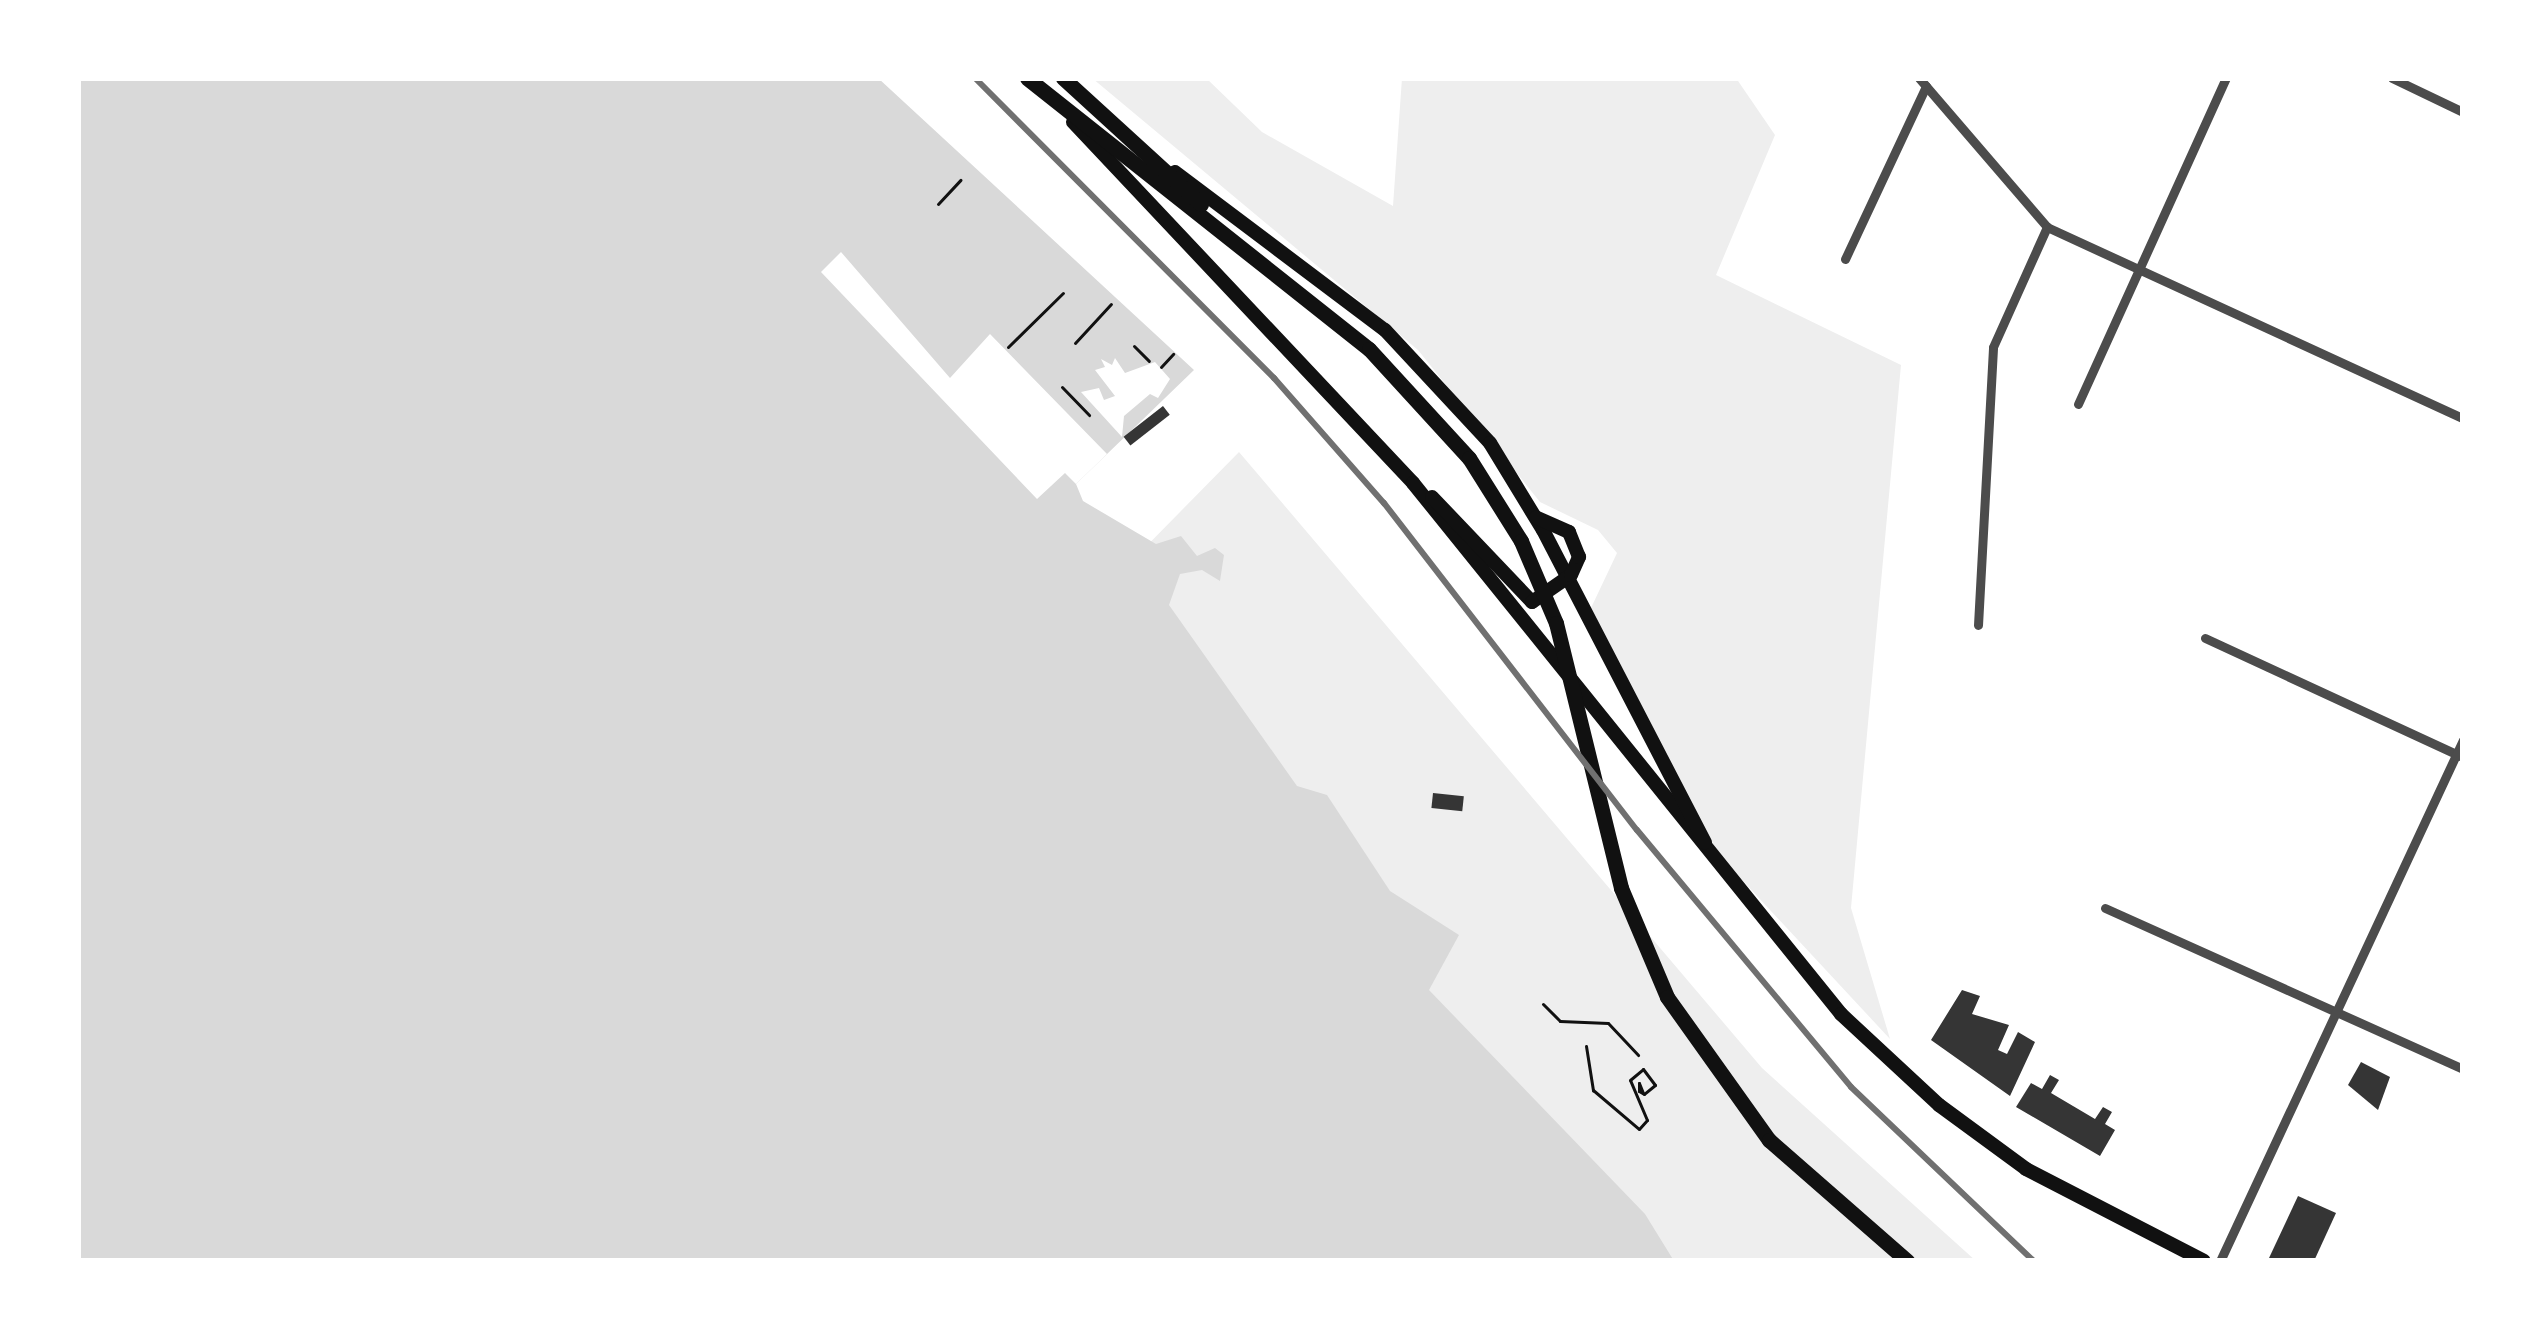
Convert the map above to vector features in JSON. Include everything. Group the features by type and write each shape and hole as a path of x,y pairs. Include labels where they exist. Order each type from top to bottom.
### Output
{"highway":[{"path":"1027,78 1269,268"},
{"path":"1063,78 1424,403 1521,541 1564,643 1613,862 1651,965 1721,1082 1801,1171 1906,1261"}],"main road":[{"path":"1056,104 1413,483 1815,987 1939,1105 2075,1198 2204,1261"},
{"path":"1130,138 1418,360 1490,443 1536,518 1712,858"},
{"path":"1413,483 1447,508 1524,599 1543,601 1568,578 1579,560 1576,540 1536,518"}],"street":[{"path":"2078,404 2225,78"},
{"path":"2392,78 2463,112"},
{"path":"1845,260 1922,82 2047,227 2463,418"},
{"path":"1978,625 1993,347 2047,227"},
{"path":"2205,638 2460,755"},
{"path":"2221,1261 2463,740"},
{"path":"2105,908 2463,1069"}],"path":[{"path":"938,204 960,180"},
{"path":"1008,347 1063,293"},
{"path":"1075,343 1112,304"},
{"path":"1134,346 1149,361"},
{"path":"1161,367 1173,354"},
{"path":"1062,387 1089,415"},
{"path":"1543,1004 1560,1021 1598,1018 1637,1055"},
{"path":"1586,1046 1593,1090 1639,1129 1647,1120 1630,1080 1642,1070 1655,1085 1643,1093"}],"shaded area":[{"path":"78,78 878,78 1194,370 1076,484 1083,501 1156,544 1181,536 1197,556 1215,548 1224,555 1220,581 1202,570 1180,574 1169,605 1297,786 1327,795 1390,891 1459,935 1429,990 1645,1214 1674,1261 78,1261"},
{"path":"1092,78 1206,78 1262,132 1393,206 1402,78 1736,78 1775,135 1716,275 1901,365 1851,908 1890,1039 1718,854 1591,608 1617,553 1598,530 1540,502 1418,350"},
{"path":"1239,452 1762,1068 1976,1261 1590,1261 1120,573"}],"pier":[{"path":"841,252 950,378 990,334 1107,454 1076,484 1065,473 1037,499 821,272"},
{"path":"1115,358 1125,373 1155,362 1170,379 1158,398 1150,394 1124,416 1122,437 1081,392 1099,388 1104,400 1115,396 1095,370 1105,367 1101,359 1112,365"}],"building":[{"path":"1163,406 1170,415 1130,445 1124,437"},
{"path":"1433,793 1464,796 1462,811 1431,808"},
{"path":"1962,990 1980,996 1972,1014 2009,1025 1998,1050 2007,1054 2018,1032 2035,1042 2010,1096 1931,1040"},
{"path":"2361,1062 2390,1077 2378,1110 2348,1085"},
{"path":"2050,1075 2059,1080 2051,1093 2095,1119 2103,1107 2112,1112 2105,1124 2115,1130 2100,1156 2016,1107 2031,1083 2042,1089"},
{"path":"2298,1196 2336,1213 2314,1261 2276,1261 2269,1258"}],"railway":[{"path":"975,78 1274,378 1384,503 1637,830 1851,1087 2034,1261"}]}
